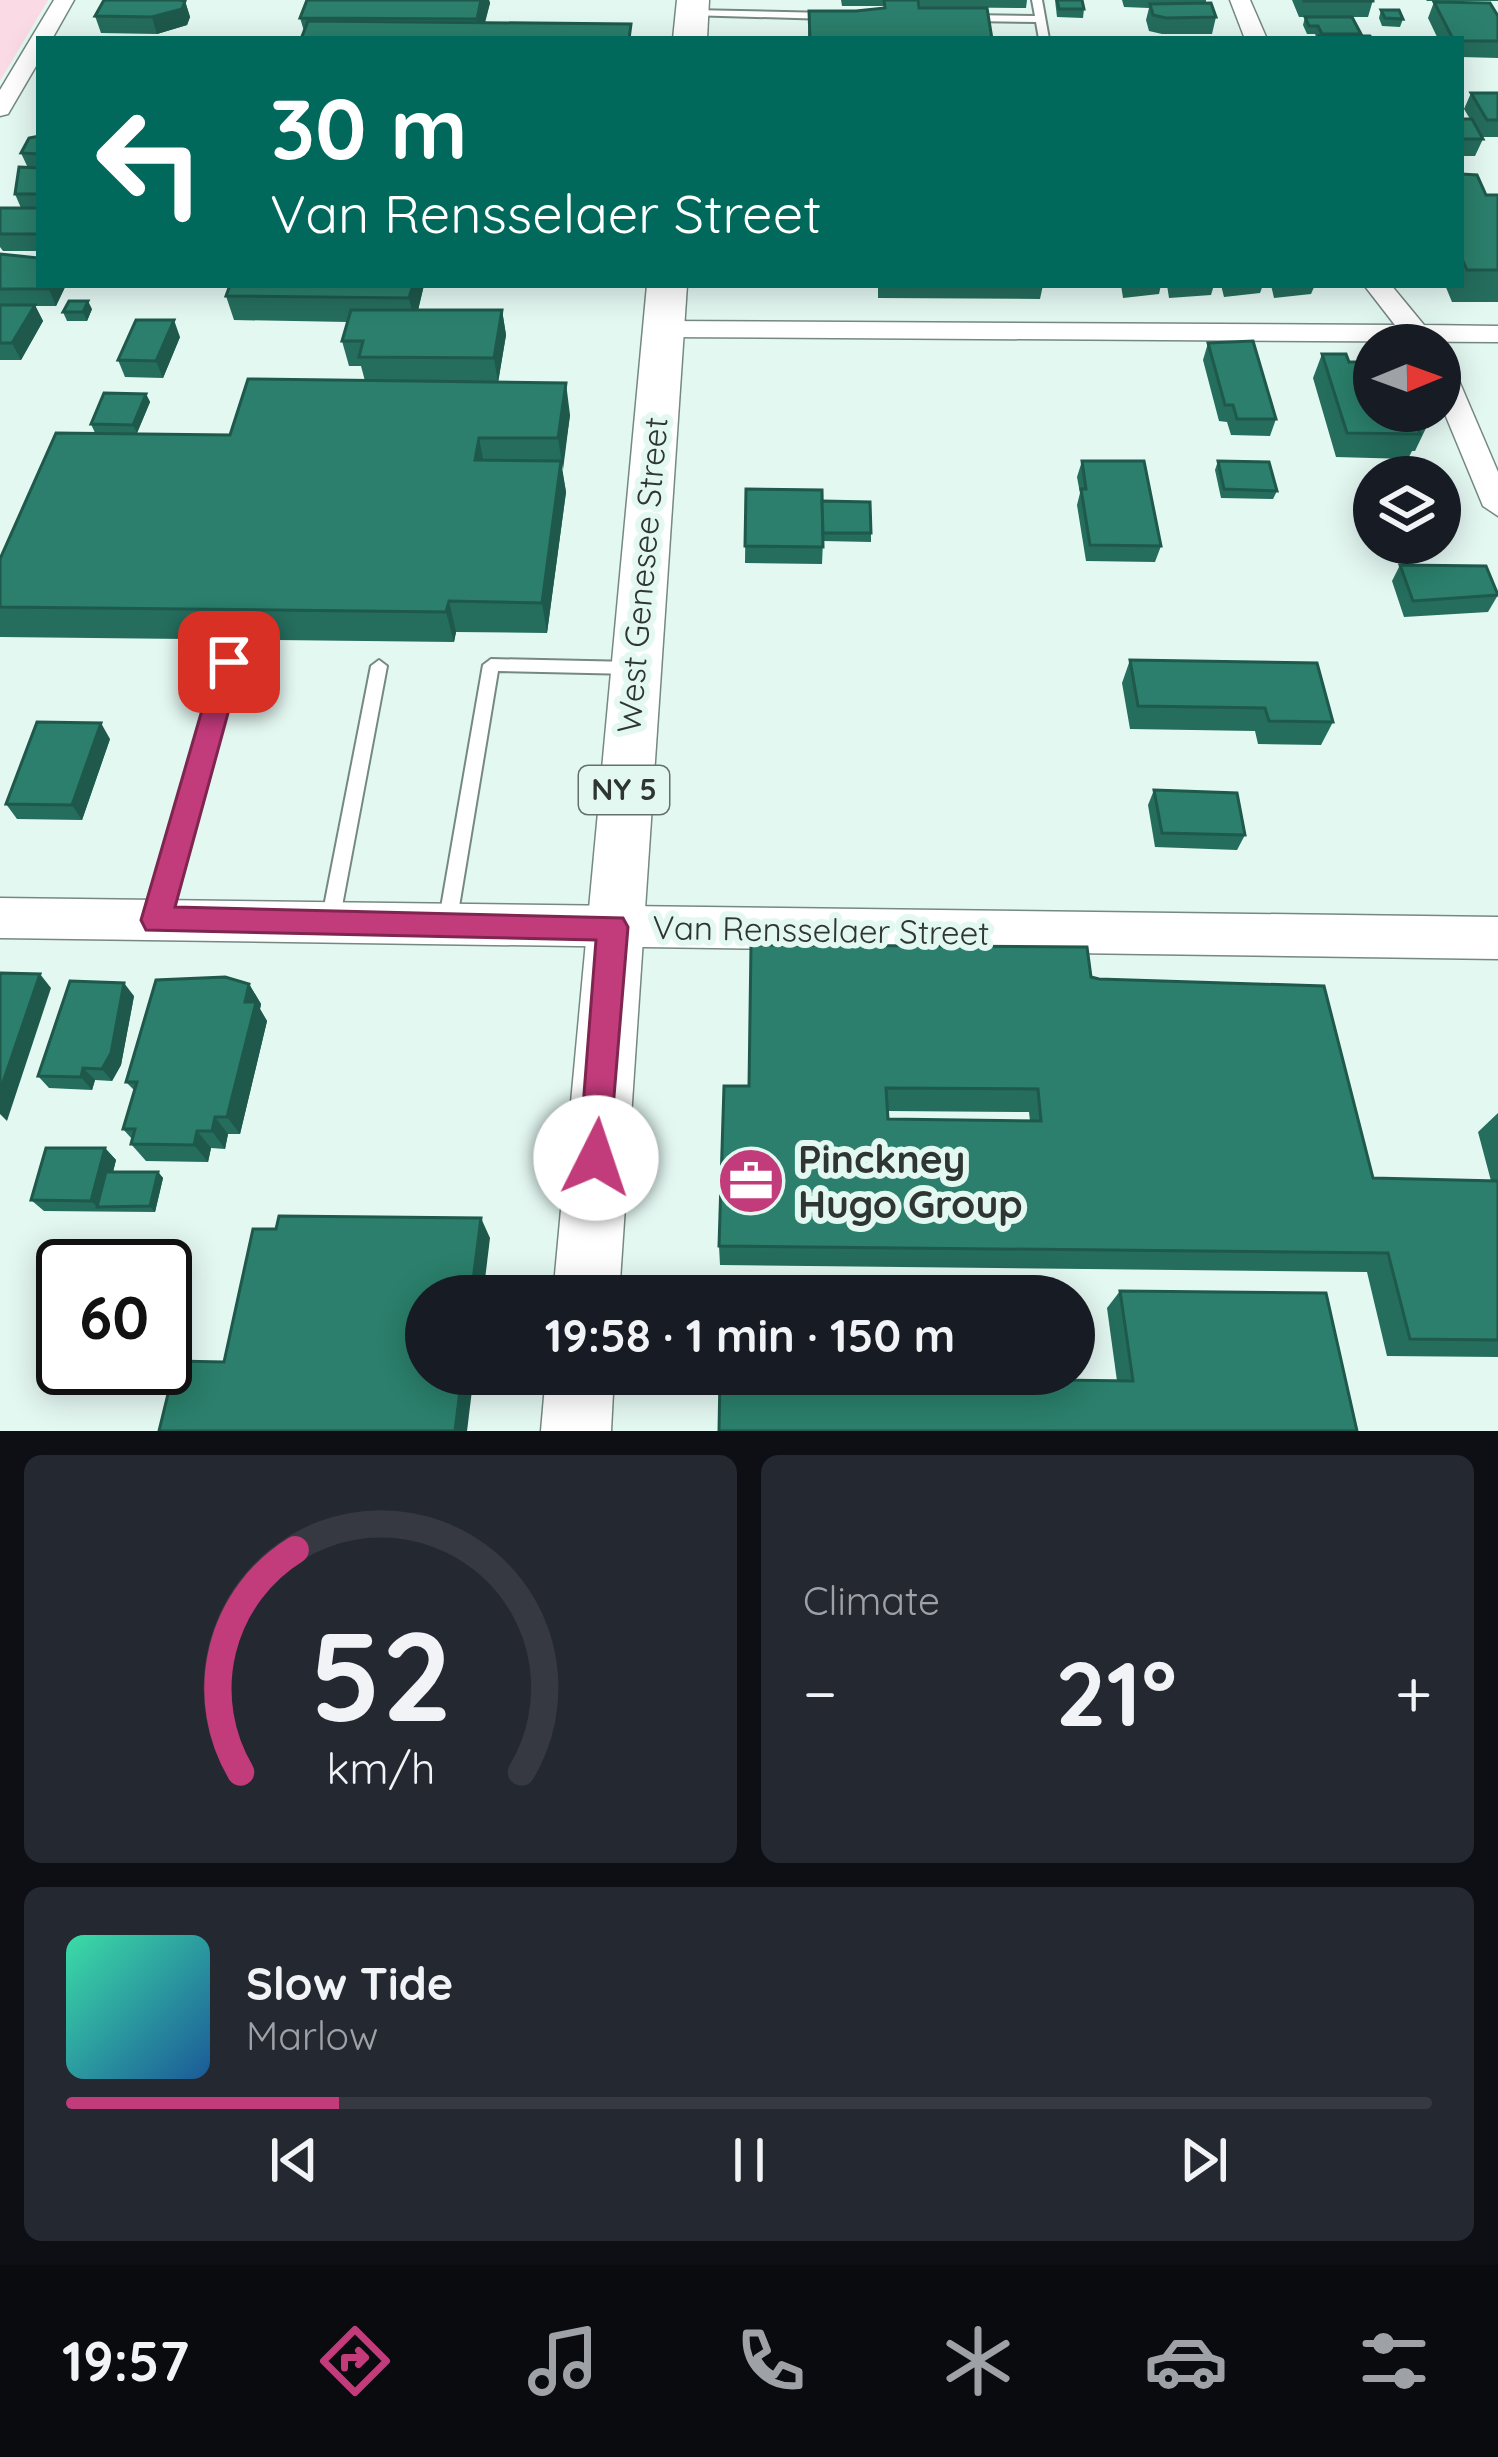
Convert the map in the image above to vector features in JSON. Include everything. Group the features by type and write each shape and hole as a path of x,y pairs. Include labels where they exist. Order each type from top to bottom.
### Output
{"main road":[{"name":"West Genesee Street","path":"588,1275 634,668 669,296"},
{"path":"576,1431 579,1395"}],"street":[{"path":"43,36 64,0"},
{"path":"1240,0 1255,36"},
{"path":"0,109 36,48"},
{"path":"1379,288 1409,324"},
{"path":"669,296 1353,335"},
{"path":"1461,336 1498,334"},
{"path":"1461,419 1498,506"},
{"name":"Van Rensselaer Street","path":"0,918 1498,938"}],"lane":[{"path":"1037,0 1043,36"},
{"path":"692,17 834,16"},
{"path":"949,18 1040,19"},
{"path":"156,920 229,662"},
{"path":"447,925 491,665 634,668"},
{"path":"329,923 380,666"}],"shaded area":[{"path":"0,0 48,0 0,81"}],"building":[{"path":"104,0 185,1 182,9 152,17 95,16"},
{"path":"307,0 481,0 477,19 300,18"},
{"path":"884,0 918,0 919,8 987,8 992,36 810,36 809,11 885,8"},
{"path":"1057,0 1082,0 1084,9 1059,9"},
{"path":"1434,2 1490,3 1498,16 1498,41 1464,41 1464,36 1451,36"},
{"path":"1211,3 1216,17 1166,18 1153,15 1150,4"},
{"path":"1381,10 1399,10 1403,19 1385,18"},
{"path":"1305,17 1352,17 1361,34 1322,34"},
{"path":"308,21 631,24 629,36 302,36"},
{"path":"1471,93 1498,93 1498,120 1487,120"},
{"path":"1464,119 1472,119 1483,139 1464,139"},
{"path":"36,137 36,154 21,153 29,138"},
{"path":"19,167 36,168 36,194 15,194"},
{"path":"1464,174 1477,175 1486,195 1498,195 1498,270 1467,270"},
{"path":"0,208 36,208 36,234 0,234"},
{"path":"0,254 36,258 36,288 50,288 49,289 0,289"},
{"path":"229,288 412,288 409,298 226,296"},
{"path":"69,301 88,301 83,312 63,312"},
{"path":"0,305 35,305 12,343 0,343"},
{"path":"351,310 502,310 494,358 359,357 363,341 342,341"},
{"path":"136,320 174,320 156,361 118,360"},
{"path":"1253,341 1276,419 1237,419 1233,405 1225,405 1208,343"},
{"path":"1322,354 1346,354 1353,362 1353,432 1420,434 1347,433"},
{"path":"248,379 566,383 558,438 479,438 475,460 561,461 542,603 449,601 446,612 0,607 0,559 56,433 230,435"},
{"path":"104,393 146,394 133,425 91,424"},
{"path":"1082,461 1144,461 1161,546 1090,545 1081,489 1086,489"},
{"path":"1218,461 1269,462 1277,491 1224,489"},
{"path":"746,489 822,490 823,547 745,546"},
{"path":"822,501 870,502 871,533 823,533"},
{"path":"1400,565 1486,566 1498,595 1413,601"},
{"path":"1130,660 1317,663 1333,722 1269,721 1265,708 1138,706"},
{"path":"37,722 101,723 72,805 6,804"},
{"path":"1154,790 1237,793 1245,835 1162,833"},
{"path":"751,945 1087,947 1091,977 1099,979 1324,986 1373,1178 1498,1181 1498,1340 1410,1339 1388,1253 719,1246 724,1086 749,1086","holes":["886,1088 1038,1089 1041,1121 888,1119"]},
{"path":"0,973 40,974 0,1091"},
{"path":"225,977 249,984 245,1002 256,1002 227,1117 215,1117 212,1131 197,1131 194,1145 131,1144 135,1129 123,1129 137,1082 126,1082 156,980"},
{"path":"70,981 124,983 111,1053 102,1069 83,1068 81,1077 38,1076"},
{"path":"46,1148 105,1148 91,1201 31,1200"},
{"path":"106,1172 158,1172 150,1206 97,1207"},
{"path":"279,1216 481,1218 474,1275 405,1275 405,1395 459,1395 455,1431 159,1431 168,1395 192,1395 192,1361 224,1362 253,1229 276,1229"},
{"path":"1120,1291 1326,1293 1357,1431 719,1431 720,1395 1095,1395 1095,1381 1133,1381"}],"place":[{"name":"Pinckney Hugo Group","path":"751,1181"}],"route":[{"path":"229,662 156,920 613,927 596,1158"}]}
